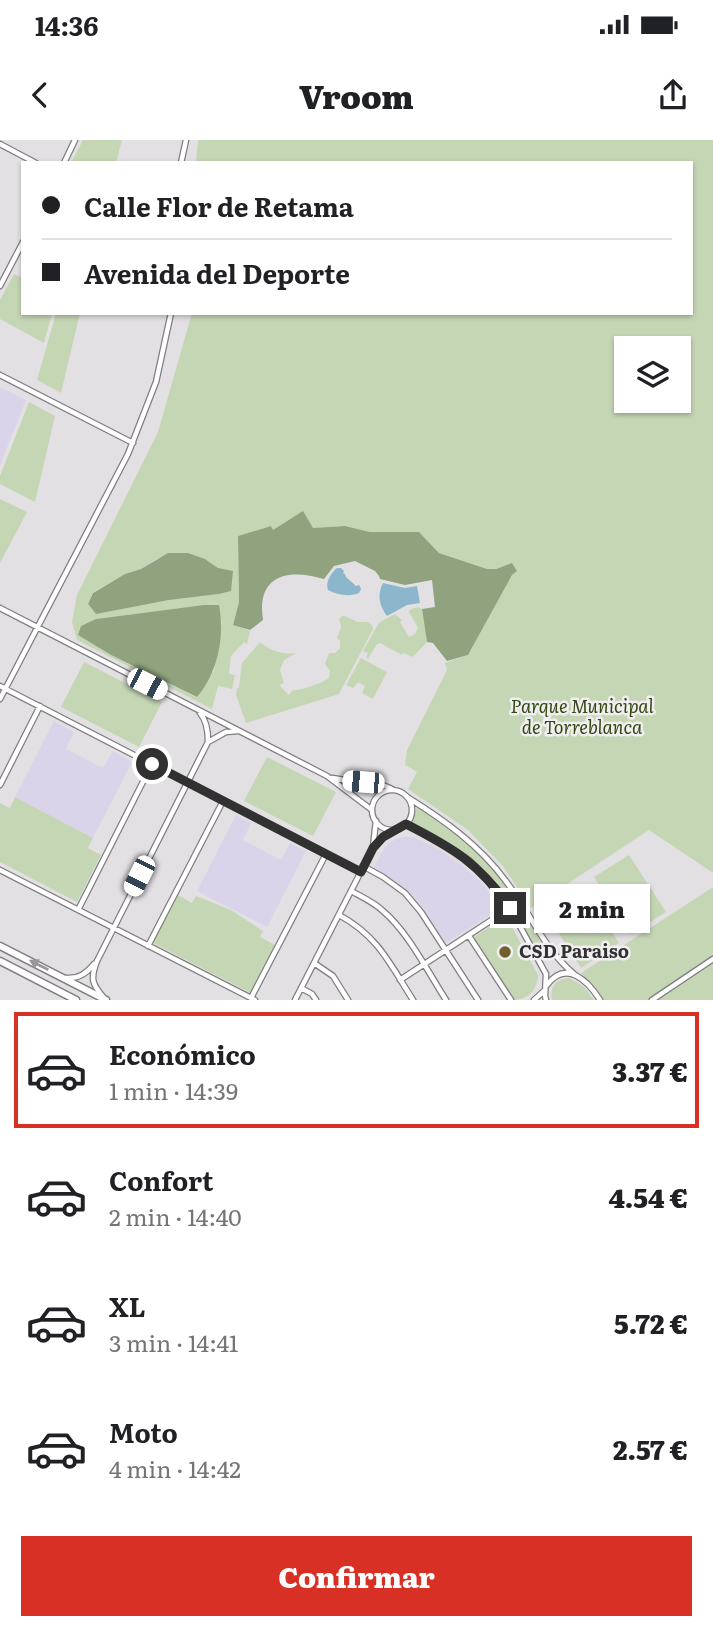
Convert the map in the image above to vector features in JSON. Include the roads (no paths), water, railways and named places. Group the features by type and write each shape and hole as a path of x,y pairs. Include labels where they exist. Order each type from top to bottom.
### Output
{"main road":[{"path":"0,946 106,1000"},
{"path":"0,961 76,1000"}],"street":[{"path":"65,161 75,140"},
{"path":"181,161 186,140"},
{"path":"0,144 32,161"},
{"path":"0,286 21,246"},
{"path":"0,699 3,687 37,628 132,443 156,382 171,315"},
{"path":"0,374 132,443"},
{"path":"0,608 328,777 372,810 376,821 373,848"},
{"path":"3,687 326,854 383,877 405,893 421,912 478,1000"},
{"path":"0,785 40,706"},
{"path":"196,709 203,716 208,730 208,742"},
{"path":"106,1000 93,981 93,970 113,928 208,742 226,732 239,731"},
{"path":"78,910 152,764"},
{"path":"328,777 385,786 407,797 461,834 485,857 512,890 543,941 564,965 587,983 600,1000"},
{"path":"372,810 380,794 389,790 396,791"},
{"path":"295,1000 373,848 383,837 406,824 411,814 407,797"},
{"path":"148,946 223,801"},
{"path":"376,821 384,828 395,829"},
{"path":"406,824 470,861 497,889 546,974 546,1000"},
{"path":"0,870 253,999 326,854"},
{"path":"351,891 368,900 399,927 446,1000"},
{"path":"400,980 510,908"},
{"path":"339,915 352,922 375,942 413,1000"},
{"path":"469,936 511,1000"},
{"path":"652,1000 713,959"},
{"path":"63,978 81,975 97,961"},
{"path":"314,963 333,976 348,1000"},
{"path":"534,1000 555,976 565,973 575,975"},
{"path":"301,988 312,993 316,1000"},
{"path":"55,989 63,1000"}],"water":[{"path":"337,568 341,568 356,586 359,585 359,593 343,595 328,590 329,578"},
{"path":"383,583 405,588 417,586 420,603 407,605 387,616 380,600"}],"place":[{"name":"CSD Paraiso","path":"505,952"}],"park label":[{"name":"Parque Municipal de Torreblanca","path":"582,717"}]}
